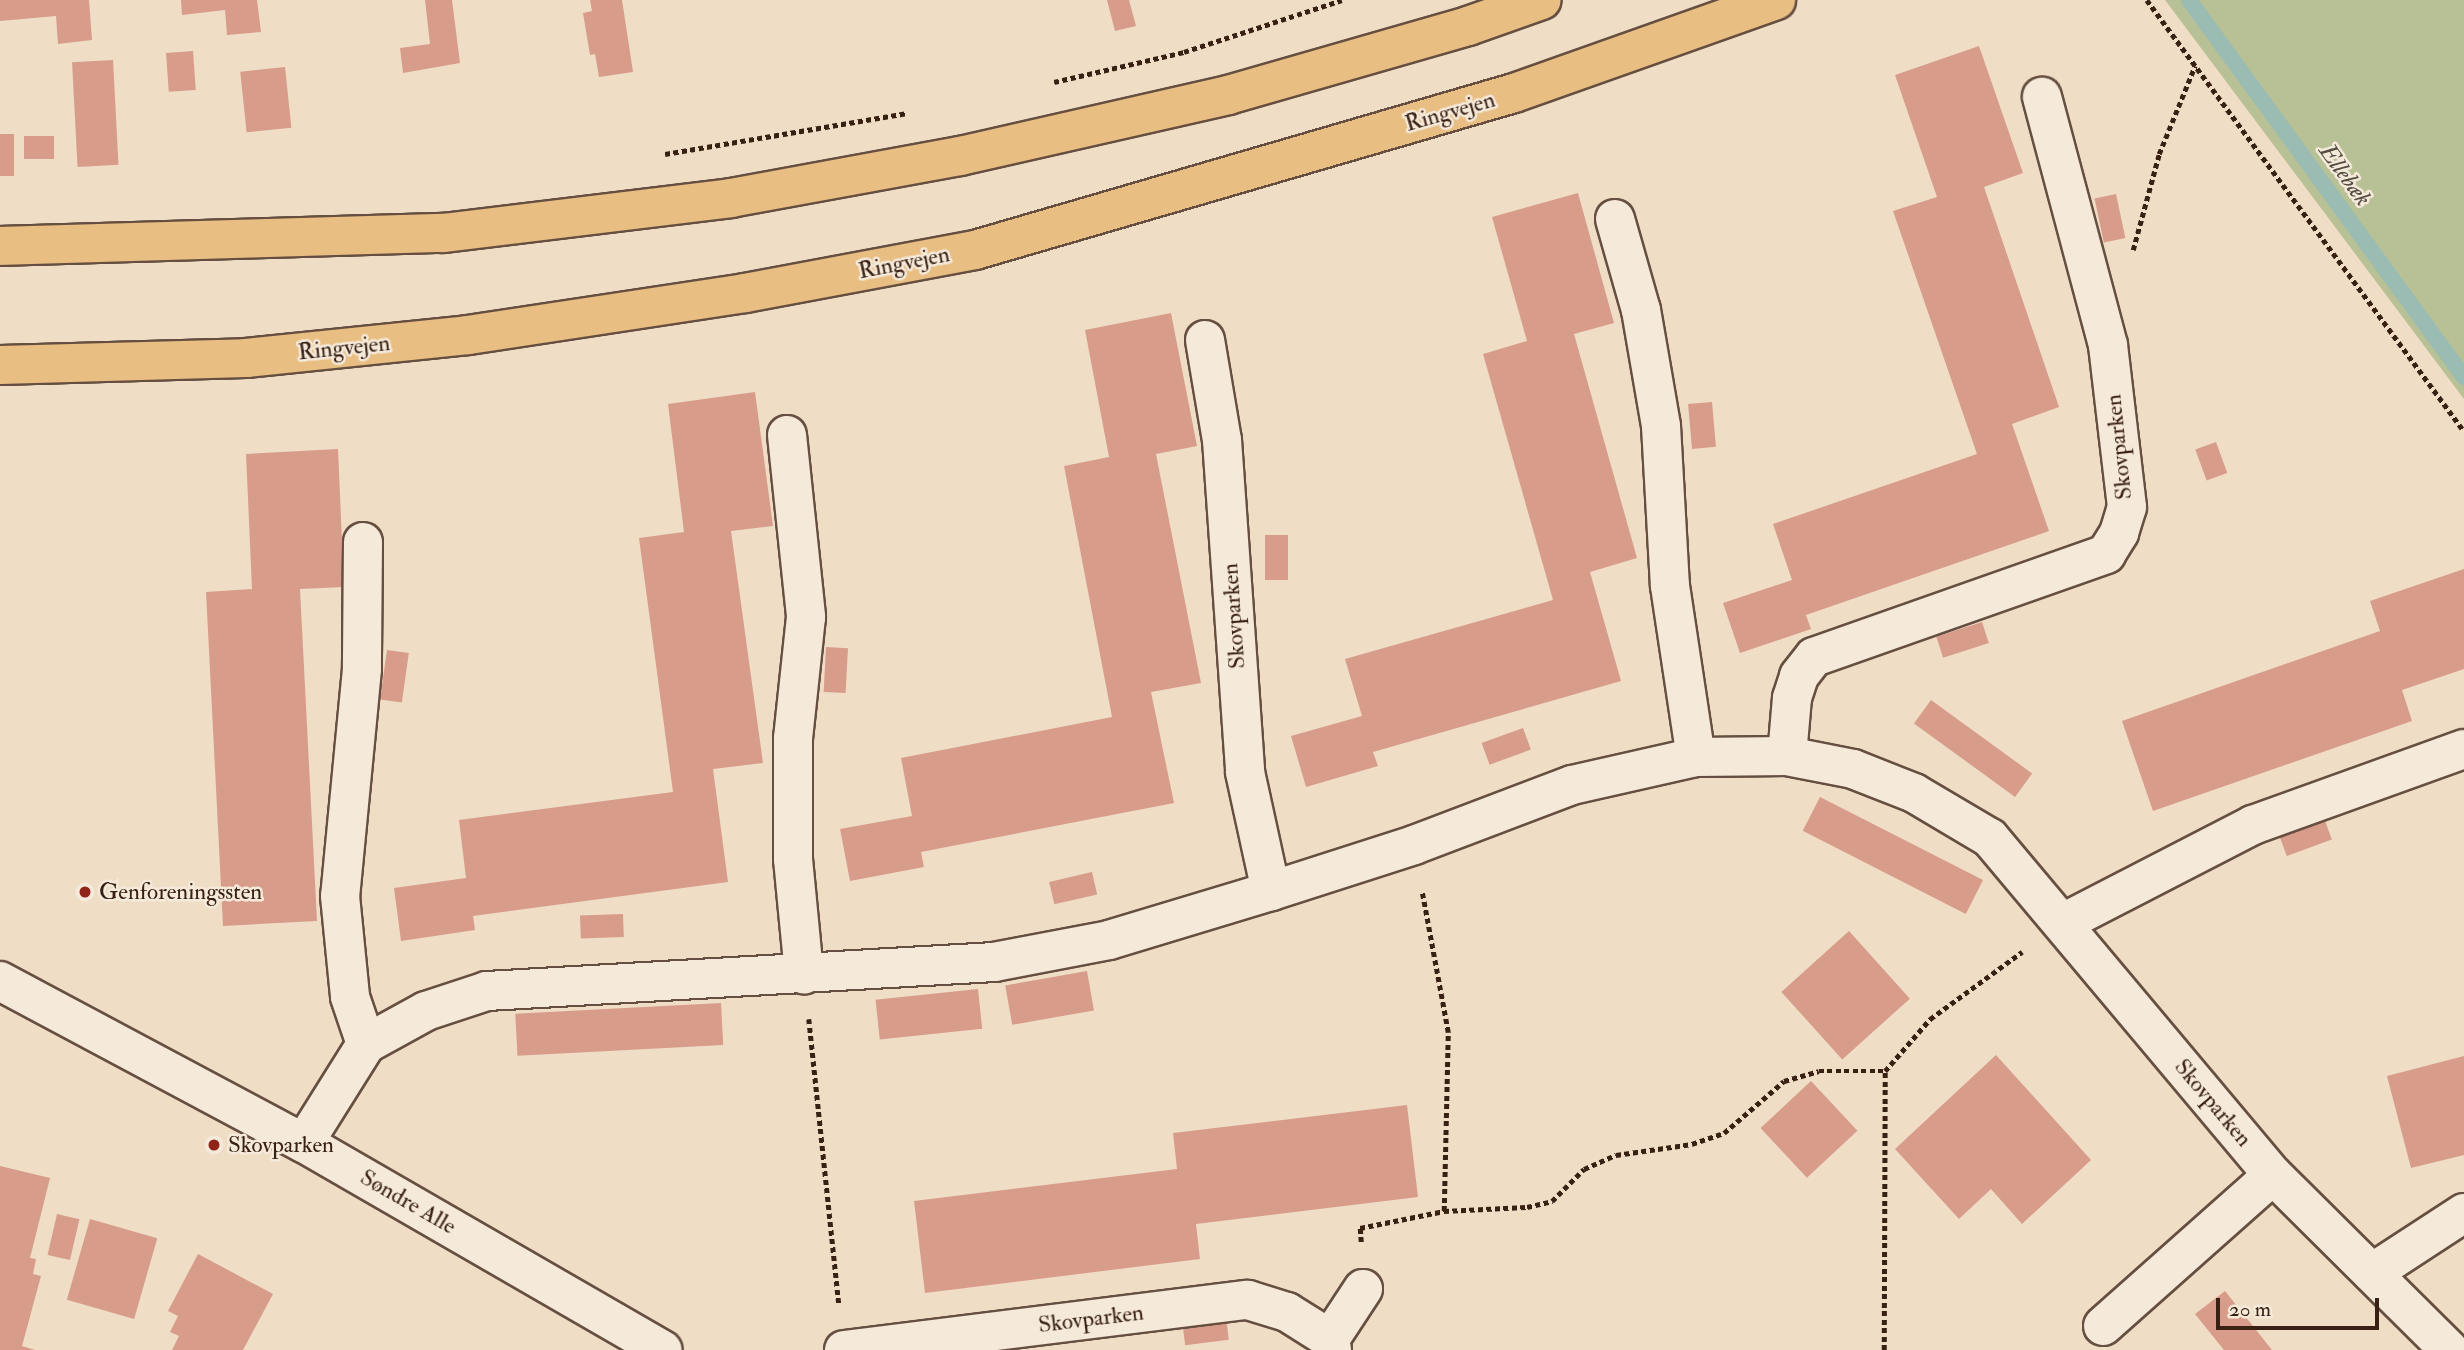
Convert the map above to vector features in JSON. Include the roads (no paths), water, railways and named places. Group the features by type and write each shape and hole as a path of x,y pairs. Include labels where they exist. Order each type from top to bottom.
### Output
{"main road":[{"path":"0,246 443,233 731,198 961,156 1228,95 1468,26 1542,0"},
{"name":"Ringvejen","path":"0,365 246,358 468,335 745,293 975,250 1514,93 1776,0"}],"street":[{"name":"Skovparken","path":"1787,756 1792,698 1799,676 1814,657 2106,555 2119,533 2127,507 2108,345 2042,97"},
{"path":"1615,219 1641,310 1661,426 1670,586 1696,757"},
{"name":"Skovparken","path":"1205,340 1222,440 1245,772 1271,891"},
{"path":"787,435 806,617 793,738 793,859 804,974"},
{"path":"363,542 362,668 340,896 351,997 366,1044"},
{"path":"2063,923 2253,825 2464,749"},
{"name":"Skovparken","path":"304,1143 366,1044 426,1011 487,991 994,962 1109,940 1271,891 1414,845 1572,785 1696,757 1787,756 1853,769 1914,793 1990,838 2273,1175 2372,1273 2454,1345"},
{"name":"Søndre Alle","path":"0,981 304,1143 663,1350"},
{"path":"2103,1326 2273,1175"},
{"path":"2372,1273 2464,1213"},
{"name":"Skovparken","path":"844,1349 1248,1300 1287,1312 1331,1344 1363,1289"}],"waterway":[{"name":"Ellebæk","path":"2189,0 2464,377"}],"place":[{"name":"Genforeningssten","path":"85,892"},
{"name":"Skovparken","path":"214,1145"}]}
